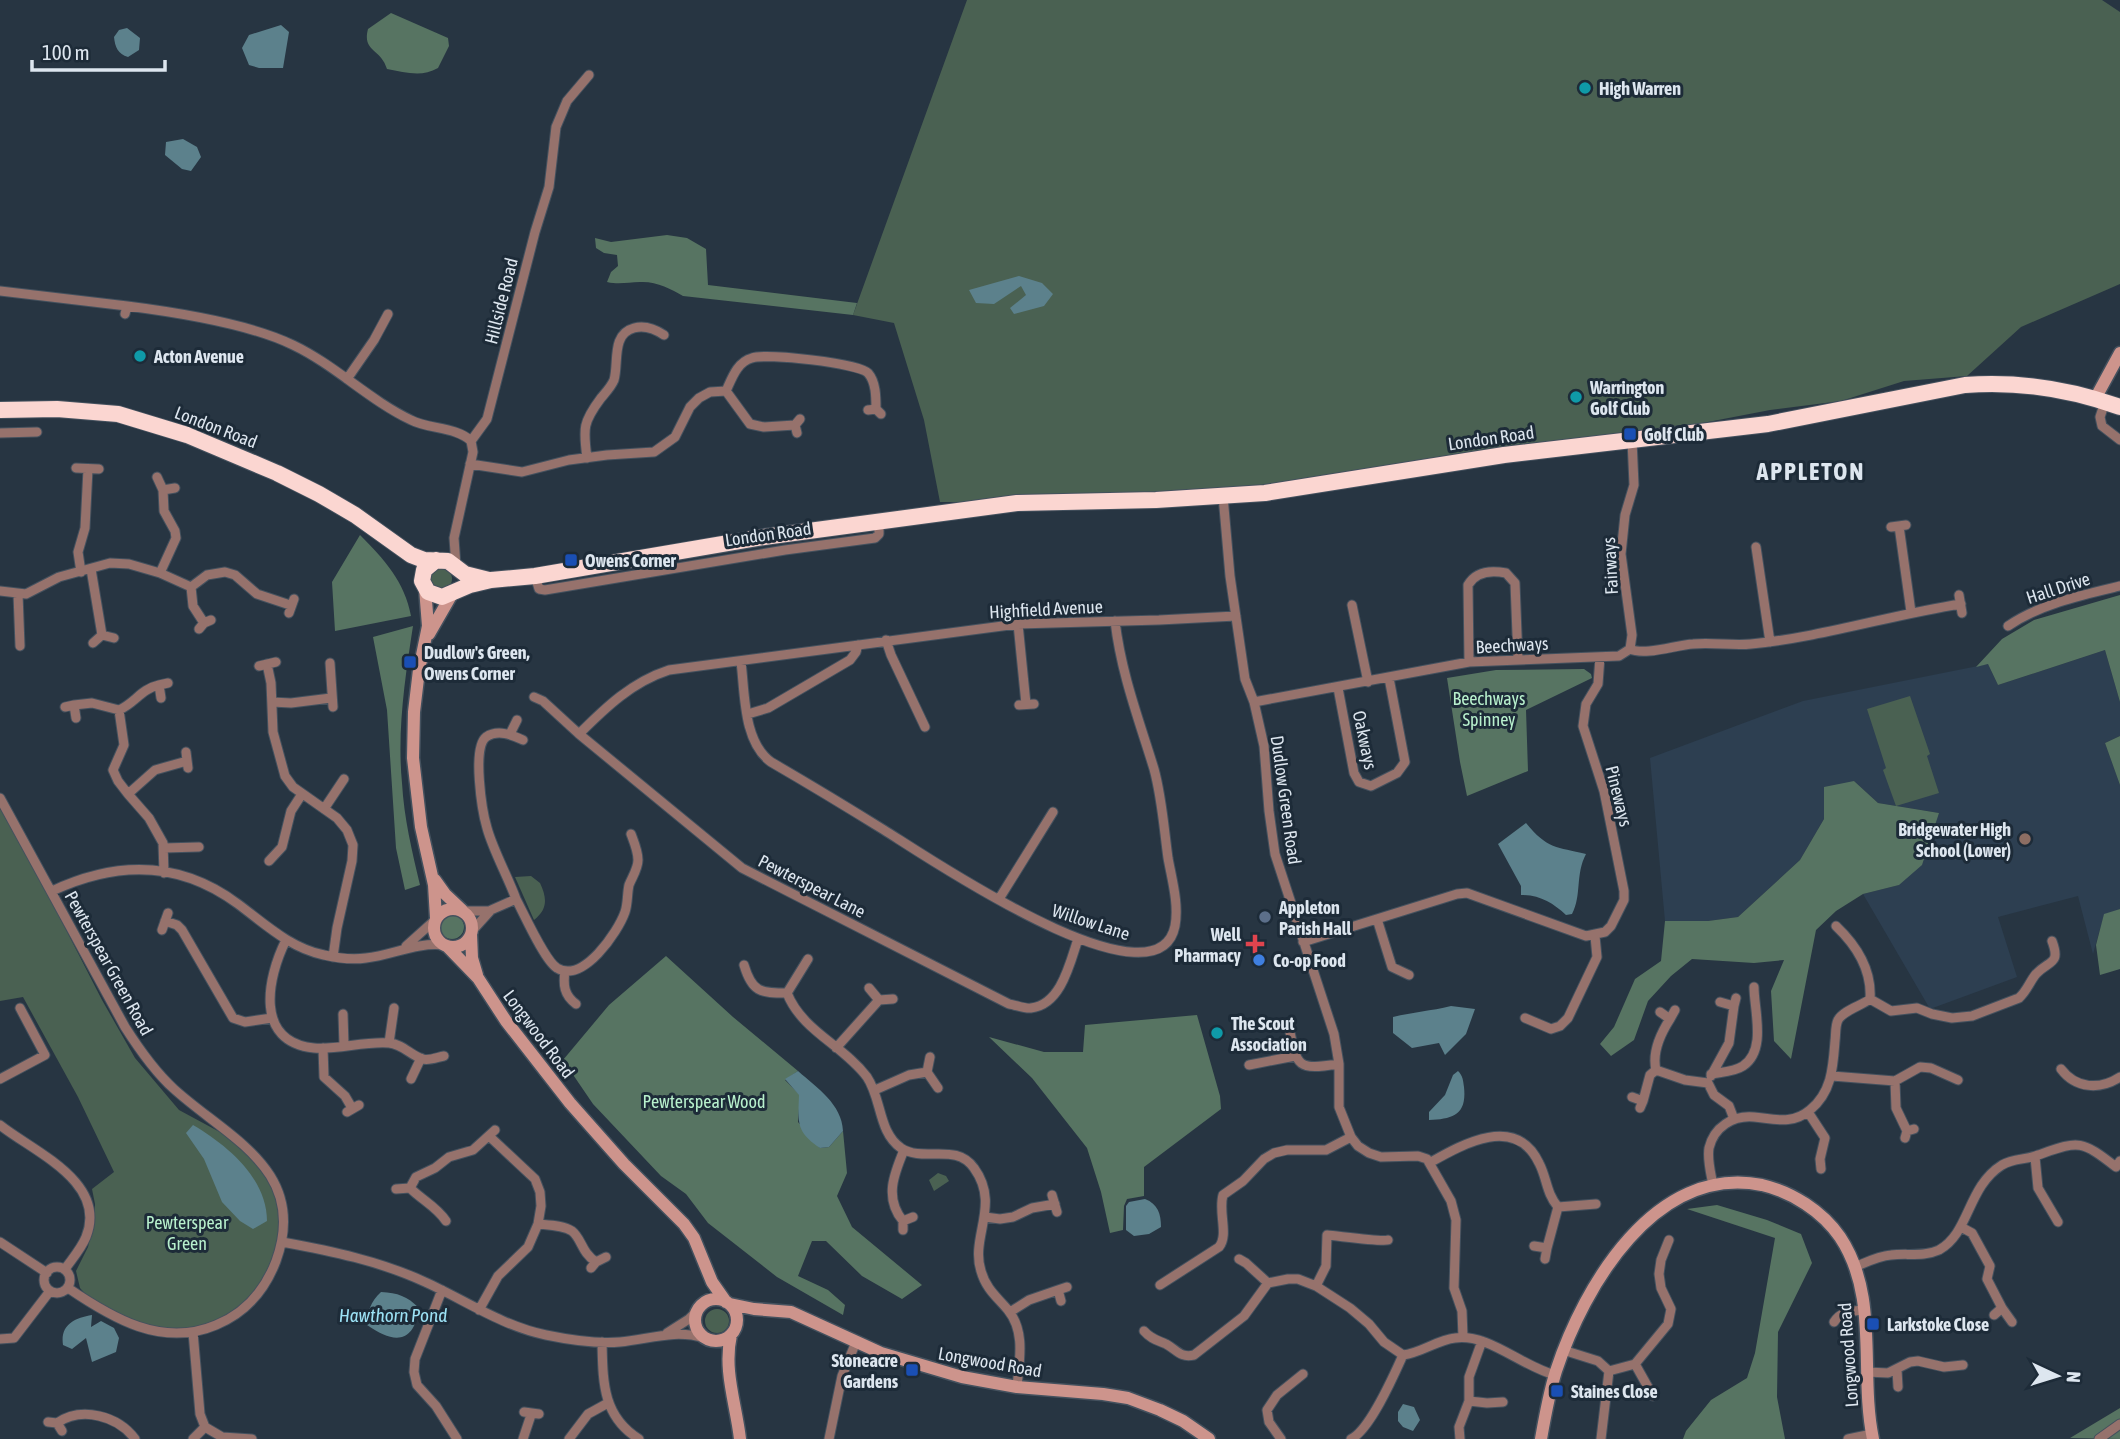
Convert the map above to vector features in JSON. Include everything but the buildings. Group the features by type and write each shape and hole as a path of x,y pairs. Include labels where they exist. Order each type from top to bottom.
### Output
{"highway":[{"name":"London Road","path":"452,593 491,580 535,576 711,544 1017,503 1223,496 1341,482 1504,455 1768,424 1965,385 2031,386 2107,403"},
{"name":"London Road","path":"0,410 57,409 118,414 187,435 266,468 319,494 355,515 417,558 437,560"},
{"name":"London Road","path":"398,547 424,586"},
{"path":"437,560 448,561 456,568 460,580 452,593 437,597 424,586 424,570 437,560"},
{"name":"London Road","path":"456,568 470,576 491,580"}],"street":[{"name":"Hillside Road","path":"456,568 454,538 473,452 471,441 486,419 549,187 556,127 567,101 589,75"},
{"path":"0,291 225,324 279,339 305,351 410,420 460,434 471,441"},
{"path":"347,379 388,314"},
{"path":"587,458 584,425 614,380 620,338 627,330 638,327 651,328 666,336"},
{"path":"2120,353 2107,403 2100,417 2102,426 2120,440"},
{"path":"726,391 736,370 751,358 770,356 857,366 865,370 874,386 875,411"},
{"path":"470,464 517,472 620,453 648,454 660,450 676,437 690,407 699,398 710,392 726,391"},
{"path":"726,391 750,424 764,428 787,424 797,426"},
{"path":"0,433 37,432"},
{"name":"Fairways","path":"1630,649 1632,635 1621,554 1625,515 1634,485 1632,440"},
{"path":"76,468 99,469"},
{"path":"88,469 85,528 78,552 86,570 102,635"},
{"path":"157,477 163,490 164,511 176,538 160,573"},
{"path":"163,490 174,488"},
{"name":"Dudlow Green Road","path":"1223,496 1245,678 1254,702 1264,746 1275,853 1328,1012 1339,1064 1339,1107 1351,1137"},
{"path":"1899,526 1911,612"},
{"name":"Hillside Road","path":"437,560 454,538"},
{"path":"1756,547 1770,642"},
{"path":"0,591 18,594 33,592 59,577 116,562 160,573 191,587"},
{"path":"191,587 207,575 225,572 235,575 257,594 291,606"},
{"path":"1469,662 1468,585 1472,578 1487,572 1506,573 1515,583 1518,660"},
{"path":"424,586 427,601 426,641 415,702 413,758 421,827 432,873 435,936 446,946 462,945 491,910"},
{"name":"Hall Drive","path":"2008,626 2023,616 2090,593 2120,586"},
{"path":"191,587 195,611 204,624"},
{"path":"426,641 452,593"},
{"path":"18,594 20,646"},
{"name":"Beechways","path":"1254,702 1469,662 1623,656 1630,649 1640,653 1677,645 1713,642 1748,645 1770,642 1961,604"},
{"path":"1352,605 1368,682"},
{"name":"Highfield Avenue","path":"579,734 601,712 643,680 670,670 1018,624 1236,616"},
{"name":"Willow Lane","path":"748,714 758,748 771,762 1024,915 1078,939 1131,953 1146,953 1166,942 1175,924 1175,904 1157,783 1132,704 1115,621"},
{"path":"1018,624 1026,704"},
{"path":"102,635 114,638"},
{"path":"93,643 102,635"},
{"path":"886,640 925,727"},
{"path":"741,662 748,714 768,708 850,660 858,645"},
{"name":"Pineways","path":"1595,936 1611,926 1621,909 1624,891 1604,791 1583,726 1586,704 1598,684 1600,657"},
{"path":"272,702 332,702 331,663"},
{"path":"267,664 273,732 282,769 288,782 337,818 347,830 353,853 333,957"},
{"name":"Oakways","path":"1338,688 1354,773 1359,782 1371,786 1397,774 1405,762 1389,678"},
{"path":"76,718 70,706 92,703 119,710 134,701 143,690 164,684 161,698"},
{"name":"Pewterspear Lane","path":"534,697 543,701 579,734 742,868 1009,1004 1030,1009 1050,1001 1066,974 1078,939"},
{"path":"119,710 124,745 113,770 118,781 149,818 164,848 164,873"},
{"path":"510,734 517,720"},
{"path":"523,740 510,734 492,735 481,744 480,790 487,831 516,899 544,953 556,968 565,971 587,965 620,921 638,859 635,838"},
{"path":"128,794 155,770 187,760"},
{"path":"324,809 344,779"},
{"path":"268,862 282,847 291,811 302,794"},
{"name":"Pewterspear Green Road","path":"0,798 140,1051 172,1088 234,1135 262,1164 279,1196 283,1224 282,1242 270,1276 249,1304 227,1320 193,1332 167,1333 144,1329 109,1313 68,1288"},
{"path":"999,899 1053,812"},
{"path":"164,848 200,848"},
{"name":"Pewterspear Green Road","path":"52,891 111,871 164,873 213,888 286,940 309,951 333,957 366,958 402,948 435,944 446,946"},
{"path":"432,873 445,894 471,920 471,932"},
{"path":"1303,942 1467,893 1575,934 1595,936 1597,957 1567,1018 1560,1026 1551,1029 1525,1018"},
{"path":"435,919 444,910 451,908 462,911 491,910 516,899"},
{"name":"Pewterspear Green Road","path":"402,948 435,919"},
{"path":"1377,919 1392,967 1409,975"},
{"path":"165,921 183,930 233,1018 245,1023 271,1018"},
{"path":"1836,926 1855,948 1869,974 1870,999"},
{"name":"Longwood Road","path":"471,932 472,958 478,978"},
{"path":"286,940 269,992 271,1018 280,1032 293,1042 323,1048 389,1042 426,1060 444,1056"},
{"name":"Longwood Road","path":"446,946 478,978 506,1021 570,1103 624,1164 684,1224 694,1238 718,1294 728,1303 791,1312 856,1342 934,1370 1017,1387 1089,1392 1128,1398 1183,1421 1209,1439"},
{"path":"1870,999 1891,1011 1917,1008 1941,1016 1972,1016 2020,998 2038,971 2051,964 2058,948"},
{"path":"787,993 808,958"},
{"path":"744,965 749,982 755,988 763,992 787,993"},
{"path":"565,971 565,992 576,1004"},
{"path":"1656,1070 1685,1080 1710,1079 1742,1067 1752,1055 1757,1036 1754,987"},
{"path":"869,988 879,1000"},
{"path":"787,993 797,1014 856,1064 875,1090 890,1138 904,1150 920,1155 956,1155 974,1167 986,1193 979,1268 986,1286 1010,1312 1021,1341 1017,1387"},
{"path":"836,1048 879,1000 893,999"},
{"path":"1713,1185 1709,1149 1719,1129 1734,1119 1750,1116 1782,1121 1801,1117 1820,1102 1832,1076 1838,1020 1870,999"},
{"path":"1720,1002 1735,1002 1729,1043 1710,1079 1714,1095 1729,1106 1734,1119"},
{"path":"0,1079 45,1055 20,1008"},
{"path":"389,1042 394,1008"},
{"path":"344,1045 345,1011"},
{"path":"1656,1070 1654,1054 1672,1014 1660,1012"},
{"path":"1289,1027 1295,1056 1301,1065 1312,1068 1339,1064"},
{"path":"323,1048 324,1077 345,1096 353,1108"},
{"path":"1249,1065 1295,1056"},
{"path":"1920,1056 1920,1067"},
{"path":"930,1057 927,1072 938,1088"},
{"path":"411,1079 421,1058"},
{"path":"1832,1076 1895,1081 1920,1067 1931,1068 1958,1080"},
{"path":"2061,1069 2066,1076 2084,1085 2098,1086 2120,1077"},
{"path":"1632,1097 1642,1105 1650,1075 1656,1070"},
{"path":"875,1090 909,1075 927,1072"},
{"path":"1895,1081 1896,1108 1909,1133"},
{"path":"1808,1112 1825,1138 1820,1159 1821,1169"},
{"path":"0,1125 64,1170 81,1188 89,1213 88,1229 83,1244 65,1269"},
{"path":"410,1188 416,1177 435,1168 449,1157 473,1150 492,1133 535,1179 541,1199 538,1224 527,1247 498,1276 479,1310"},
{"path":"1430,1162 1471,1141 1495,1136 1510,1138 1526,1145 1541,1167 1548,1193 1558,1207 1545,1259"},
{"path":"1160,1285 1224,1242 1219,1193 1244,1181 1264,1159 1274,1153 1287,1150 1326,1150 1351,1137 1358,1146 1381,1157 1418,1156 1430,1162 1454,1210 1454,1288 1462,1311 1463,1337"},
{"path":"1855,1266 1884,1256 1937,1251 1951,1241 1961,1227 1976,1192 1988,1177 2002,1165 2017,1158 2035,1157 2066,1145 2077,1144 2087,1146 2116,1167 2120,1161"},
{"path":"904,1150 896,1168 893,1204 903,1225 913,1217"},
{"path":"2035,1157 2038,1188 2058,1222"},
{"name":"Longwood Road","path":"1541,1439 1563,1350 1574,1324 1598,1282 1621,1249 1639,1228 1692,1191 1713,1185 1750,1183 1782,1189 1808,1206 1830,1224 1855,1266 1864,1310 1872,1437"},
{"path":"396,1189 410,1188 436,1209 446,1222"},
{"path":"985,1217 1013,1217 1032,1208 1055,1204"},
{"path":"1558,1207 1597,1204"},
{"path":"538,1224 572,1231 593,1265 607,1257"},
{"path":"1961,1227 1972,1233 1990,1266 1987,1279 2012,1322"},
{"path":"1316,1286 1326,1266 1324,1235 1361,1237 1382,1242 1389,1240"},
{"path":"1609,1371 1635,1364 1663,1331 1671,1315 1659,1274 1669,1240"},
{"path":"0,1242 47,1273"},
{"path":"282,1242 365,1260 405,1274 505,1322 544,1335 603,1342 681,1333 716,1341 733,1333 766,1310"},
{"path":"1534,1246 1548,1248"},
{"path":"1239,1259 1268,1283"},
{"path":"53,1268 65,1269 71,1280 68,1288 57,1294 50,1291 45,1284 47,1273 53,1268"},
{"name":"Longwood Road","path":"700,1307 706,1290 706,1269"},
{"path":"1144,1332 1179,1354 1186,1357 1194,1355 1244,1316 1268,1283 1298,1279 1316,1286 1350,1308 1369,1324 1384,1342 1403,1355"},
{"path":"1010,1312 1029,1300 1062,1288 1061,1301"},
{"path":"442,1290 415,1359 414,1372 417,1385 436,1406 457,1439"},
{"path":"0,1339 14,1338 50,1291"},
{"path":"666,1334 713,1300 728,1303 737,1319 729,1347 728,1372 740,1439"},
{"path":"700,1307 695,1320 696,1327 716,1350 728,1372"},
{"path":"1994,1315 2002,1308"},
{"path":"1833,1325 1838,1316 1846,1312 1864,1310"},
{"path":"193,1332 200,1414 205,1427 222,1437 252,1439"},
{"path":"1351,1439 1363,1436 1403,1355 1452,1338 1482,1341 1527,1365 1555,1375"},
{"path":"1460,1439 1459,1427 1468,1401 1469,1377 1482,1341"},
{"path":"603,1342 603,1380 608,1403 622,1427 639,1439"},
{"path":"829,1439 842,1376 856,1342"},
{"path":"1563,1350 1598,1362 1609,1371"},
{"path":"1867,1372 1888,1373 1918,1361 1944,1367 1963,1365"},
{"path":"1635,1364 1652,1399 1664,1397"},
{"path":"1897,1370 1898,1387"},
{"path":"1601,1439 1609,1371"},
{"path":"1282,1439 1269,1422 1267,1410 1277,1395 1303,1374"},
{"path":"1468,1401 1487,1404 1503,1402"},
{"path":"569,1439 588,1413 608,1403"},
{"path":"523,1439 531,1413"},
{"path":"56,1426 76,1416 104,1417 125,1427 135,1439"},
{"path":"2099,1439 2120,1425"},
{"path":"192,1439 205,1427"},
{"path":"1845,1436 1872,1437"}],"shaded area":[{"name":"Bridgewater High School (Lower)","path":"2105,650 2120,702 2120,736 2105,743 2120,785 2120,909 2104,915 2093,954 2078,896 1998,917 2017,977 1930,1009 1863,894 1899,885 1939,813 1878,803 1854,781 1824,819 1800,860 1738,917 1708,921 1665,921 1650,758 1803,701 1988,664 1998,685"}],"green space":[{"name":"Warrington Golf Club","path":"967,0 2102,0 2120,12 2120,284 2021,327 1967,376 1904,381 1841,401 1770,410 1599,443 1341,482 1037,502 940,502 924,420 894,323 853,315"},
{"path":"391,13 448,38 449,46 438,68 419,74 387,69 381,57 370,46 367,36 368,29"},
{"path":"667,235 687,238 706,249 708,285 857,303 853,315 683,296 652,283 607,282 611,272 618,266 617,255 604,253 596,248 595,238 611,242"},
{"path":"360,535 399,582 411,616 335,631 332,582"},
{"path":"441,568 449,571 452,579 449,587 441,590 433,587 430,579 433,571"},
{"path":"2120,595 2120,702 2105,650 1998,685 1988,664 1976,667 2002,639 2034,620"},
{"path":"413,626 400,744 406,822 420,885 405,890 396,848 387,710 373,637"},
{"name":"Beechways Spinney","path":"1584,669 1592,678 1526,710 1528,771 1467,796 1447,678 1496,670"},
{"path":"1910,696 1930,754 1927,756 1939,793 1896,806 1883,770 1886,768 1867,709"},
{"path":"2120,736 2120,785 2105,743"},
{"path":"1854,781 1878,803 1939,813 1922,865 1899,885 1863,894 1836,911 1816,930 1791,1059 1774,1041 1771,991 1784,960 1754,963 1692,959 1671,976 1648,1001 1634,1040 1611,1056 1600,1044 1614,1027 1635,979 1661,961 1665,921 1708,921 1738,917 1800,860 1824,819 1824,787"},
{"name":"Pewterspear Green","path":"0,801 102,1000 135,1058 179,1110 229,1137 254,1155 270,1179 281,1214 282,1242 253,1302 189,1337 157,1332 96,1306 80,1288 76,1271 88,1247 94,1221 92,1189 114,1172 78,1097 23,997 0,1001"},
{"path":"531,876 540,883 545,898 542,912 534,920 515,877"},
{"path":"2120,909 2120,969 2100,975 2096,945 2104,914"},
{"path":"452,915 460,919 464,927 460,935 452,939 444,935 440,927 444,919"},
{"name":"Pewterspear Wood","path":"666,956 798,1071 785,1080 800,1095 798,1122 820,1148 829,1147 843,1131 847,1173 837,1196 852,1227 922,1285 902,1299 862,1276 826,1241 812,1241 798,1276 828,1290 845,1305 843,1315 777,1277 708,1223 686,1194 661,1176 593,1104 563,1060 609,1005"},
{"path":"1197,1015 1220,1096 1221,1109 1144,1167 1144,1196 1127,1199 1123,1230 1110,1233 1087,1148 1032,1078 989,1037 1044,1052 1083,1052 1085,1025"},
{"path":"938,1173 946,1176 949,1181 934,1191 929,1180"},
{"path":"1717,1205 1767,1220 1801,1234 1812,1263 1778,1332 1777,1397 1785,1439 1683,1439 1686,1431 1711,1400 1747,1378 1755,1353 1775,1238 1687,1209"},
{"path":"717,1309 725,1313 729,1321 725,1329 717,1333 709,1329 705,1321 709,1313"},
{"path":"2120,1408 2120,1439 2070,1438"}],"water":[{"path":"281,25 289,32 283,68 259,68 249,65 242,48 249,35"},
{"path":"127,28 140,38 139,50 128,57 118,50 114,37 119,30"},
{"path":"183,139 197,147 201,157 191,171 182,169 165,155 166,142"},
{"path":"1019,276 1042,283 1053,294 1044,306 1014,314 1010,308 1026,295 1021,286 994,304 976,303 969,290"},
{"path":"1526,823 1547,842 1586,854 1572,914 1566,915 1540,898 1521,895 1521,886 1498,844"},
{"path":"1451,1006 1475,1009 1466,1034 1445,1055 1439,1043 1412,1048 1393,1033 1393,1017"},
{"path":"798,1071 827,1097 842,1121 843,1131 829,1147 820,1148 806,1137 800,1126 799,1095 785,1079"},
{"path":"1458,1071 1464,1087 1461,1109 1451,1117 1429,1120 1429,1112 1445,1095 1453,1075"},
{"path":"193,1125 219,1142 243,1164 260,1191 267,1221 253,1229 240,1221 222,1202 204,1159 186,1133"},
{"path":"1145,1199 1158,1210 1161,1227 1149,1234 1134,1236 1126,1230 1126,1206 1129,1202"},
{"name":"Hawthorn Pond","path":"381,1292 402,1296 419,1308 413,1329 407,1334 394,1337 367,1325 370,1307"},
{"path":"92,1315 91,1327 101,1321 114,1328 119,1338 116,1352 92,1362 86,1338 72,1349 63,1345 63,1338 70,1324 79,1318"},
{"path":"1403,1404 1414,1407 1420,1420 1413,1431 1403,1427 1398,1421 1398,1412"}],"place":[{"name":"High Warren","path":"1585,88"},
{"name":"Acton Avenue","path":"140,356"},
{"name":"Warrington Golf Club","path":"1576,397"},
{"name":"Golf Club","path":"1630,434"},
{"name":"Owens Corner","path":"571,560"},
{"name":"Dudlow's Green, Owens Corner","path":"410,662"},
{"name":"Bridgewater High School (Lower)","path":"2025,839"},
{"name":"Appleton Parish Hall","path":"1265,917"},
{"name":"Well Pharmacy","path":"1255,944"},
{"name":"Co-op Food","path":"1259,960"},
{"name":"The Scout Association","path":"1217,1033"},
{"name":"Larkstoke Close","path":"1873,1324"},
{"name":"Stoneacre Gardens","path":"912,1370"},
{"name":"Staines Close","path":"1557,1391"}],"district":[{"name":"APPLETON","path":"1811,471"}]}
